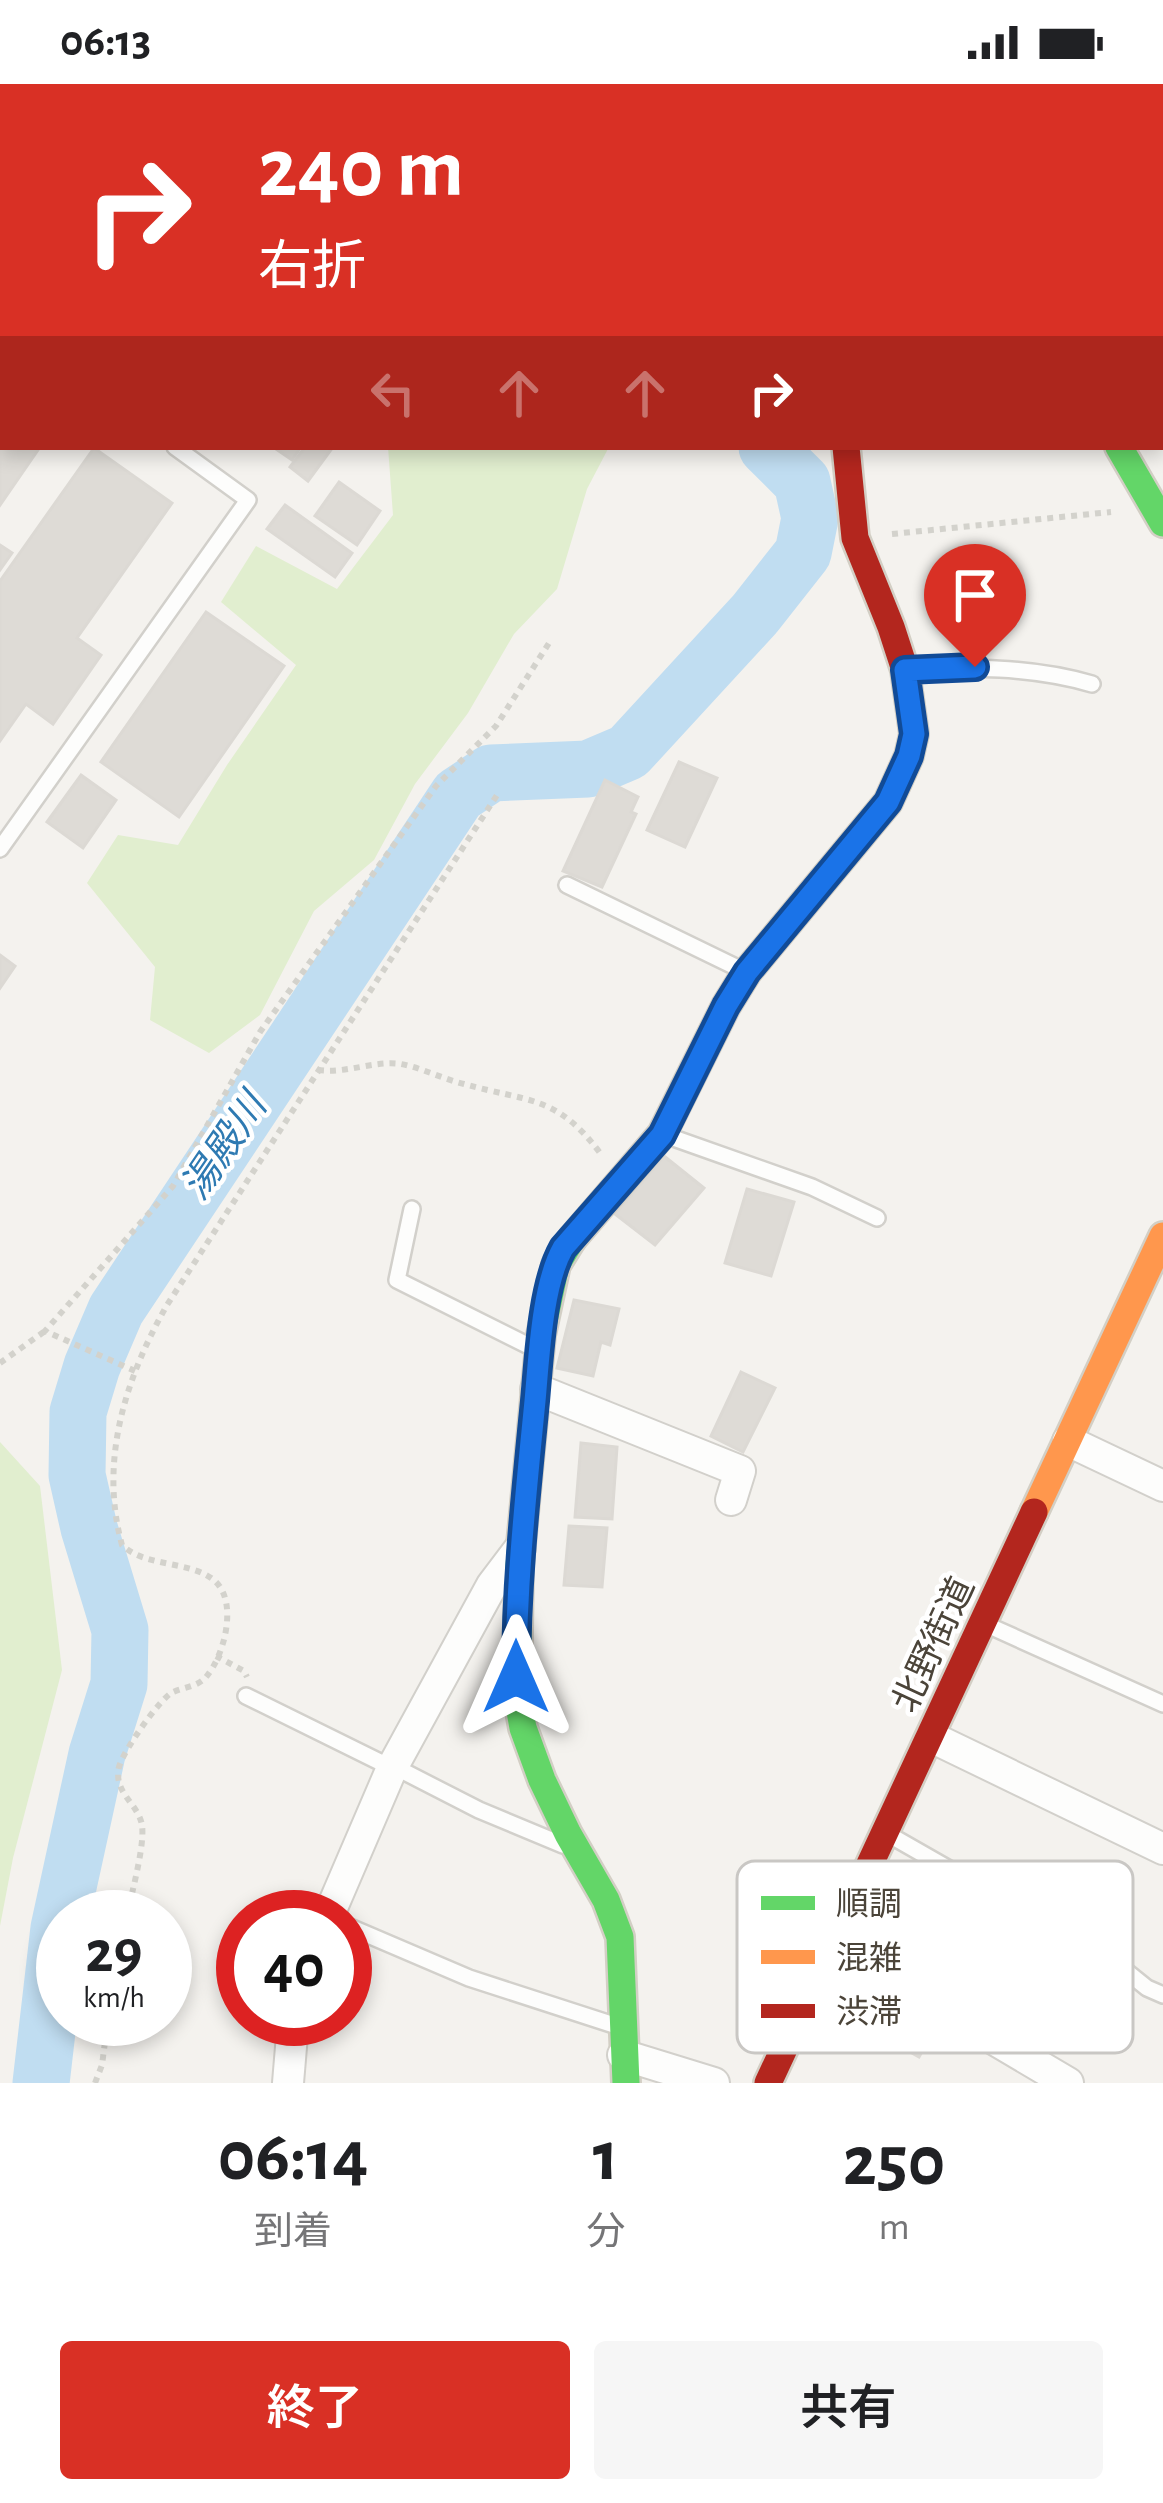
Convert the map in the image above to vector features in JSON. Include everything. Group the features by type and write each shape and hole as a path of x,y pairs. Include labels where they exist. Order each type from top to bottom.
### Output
{"street":[{"path":"714,2083 624,2055 620,1937 608,1898 577,1850 542,1779 519,1715 516,1607 520,1548 553,1266 563,1248 662,1135 747,972 888,802 909,756 914,734 905,670 855,538 846,450"},
{"path":"1121,450 1163,523"},
{"name":"北野街道","path":"873,1861 1163,1236"},
{"path":"536,1389 740,1472 730,1500"},
{"path":"1068,1441 1163,1486"},
{"path":"340,1890 393,1767 492,1585 520,1548"},
{"path":"931,1737 1163,1849"},
{"path":"288,2083 291,2046"},
{"name":"北野街道","path":"768,2083 782,2053"},
{"path":"1017,2053 1068,2083"}],"lane":[{"path":"0,849 248,500 179,450"},
{"path":"905,670 975,667 1058,674 1092,684"},
{"path":"567,885 747,972"},
{"path":"662,1135 812,1187 877,1218"},
{"path":"412,1209 397,1280 540,1352"},
{"path":"983,1623 1163,1704"},
{"path":"246,1696 479,1810 577,1850"},
{"path":"886,1833 935,1861"},
{"path":"372,1937 469,1978 624,2055"},
{"path":"1133,1978 1163,1995"}],"path":[{"path":"855,538 1115,511"},
{"path":"0,1363 46,1331 173,1186 260,1032 436,786 496,726 548,644"},
{"path":"132,1890 142,1829 137,1812 123,1796 119,1767 164,1698 204,1679 224,1640 228,1616 215,1581 136,1556 122,1545 114,1504 113,1452 132,1370 166,1305 499,792"},
{"path":"318,1070 398,1064 554,1108 584,1132 622,1179"},
{"path":"46,1331 132,1370"},
{"path":"94,2083 104,2046"}],"green space":[{"path":"388,450 607,450 587,489 557,589 514,634 468,713 415,784 374,860 314,911 260,1015 209,1053 150,1020 155,967 87,883 118,835 178,845 296,665 221,602 256,546 337,589 393,515"},
{"path":"0,1442 40,1486 62,1670 0,1926"}],"building":[{"path":"0,450 38,450 0,505"},
{"path":"93,450 172,503 77,638 101,655 53,724 26,704 0,741 0,581"},
{"path":"277,450 299,450 292,460"},
{"path":"303,450 331,450 308,481 290,467"},
{"path":"339,482 380,511 357,545 315,516"},
{"path":"285,505 352,553 335,577 267,529"},
{"path":"0,545 12,553 0,570"},
{"path":"206,612 284,666 179,817 101,762"},
{"path":"679,762 717,778 685,847 647,830"},
{"path":"81,775 116,800 83,848 47,822"},
{"path":"605,780 638,797 631,812 636,814 602,887 563,871"},
{"path":"0,955 15,966 0,988"},
{"path":"664,1156 704,1188 655,1245 615,1214"},
{"path":"747,1189 794,1202 771,1276 725,1263"},
{"path":"574,1300 619,1309 610,1345 601,1342 593,1376 557,1368"},
{"path":"741,1372 775,1388 743,1452 711,1436"},
{"path":"581,1443 617,1447 612,1519 575,1517"},
{"path":"569,1526 607,1528 602,1587 564,1585"}],"waterway":[{"name":"湯殿川","path":"41,2083 59,1928 97,1754 119,1684 120,1630 77,1475 78,1412 116,1310 458,795 491,773 588,769 628,752 755,614 803,553 810,518 802,482 770,450"}],"traffic: fast":[{"path":"1121,450 1163,523"},
{"path":"572,1239 556,1265 541,1335 519,1565 517,1694 523,1728 542,1780 606,1900 620,1937 626,2083"}],"traffic: slow":[{"path":"1034,1512 1163,1236"}],"traffic: jam":[{"path":"572,1239 662,1134 747,972 888,802 909,756 914,734 905,670 855,538 846,450"},
{"path":"871,1861 1034,1512"},
{"path":"768,2083 782,2053"}],"route":[{"path":"516,1677 520,1548 553,1266 563,1248 662,1135 747,972 888,802 914,734 905,670 975,667"}]}
